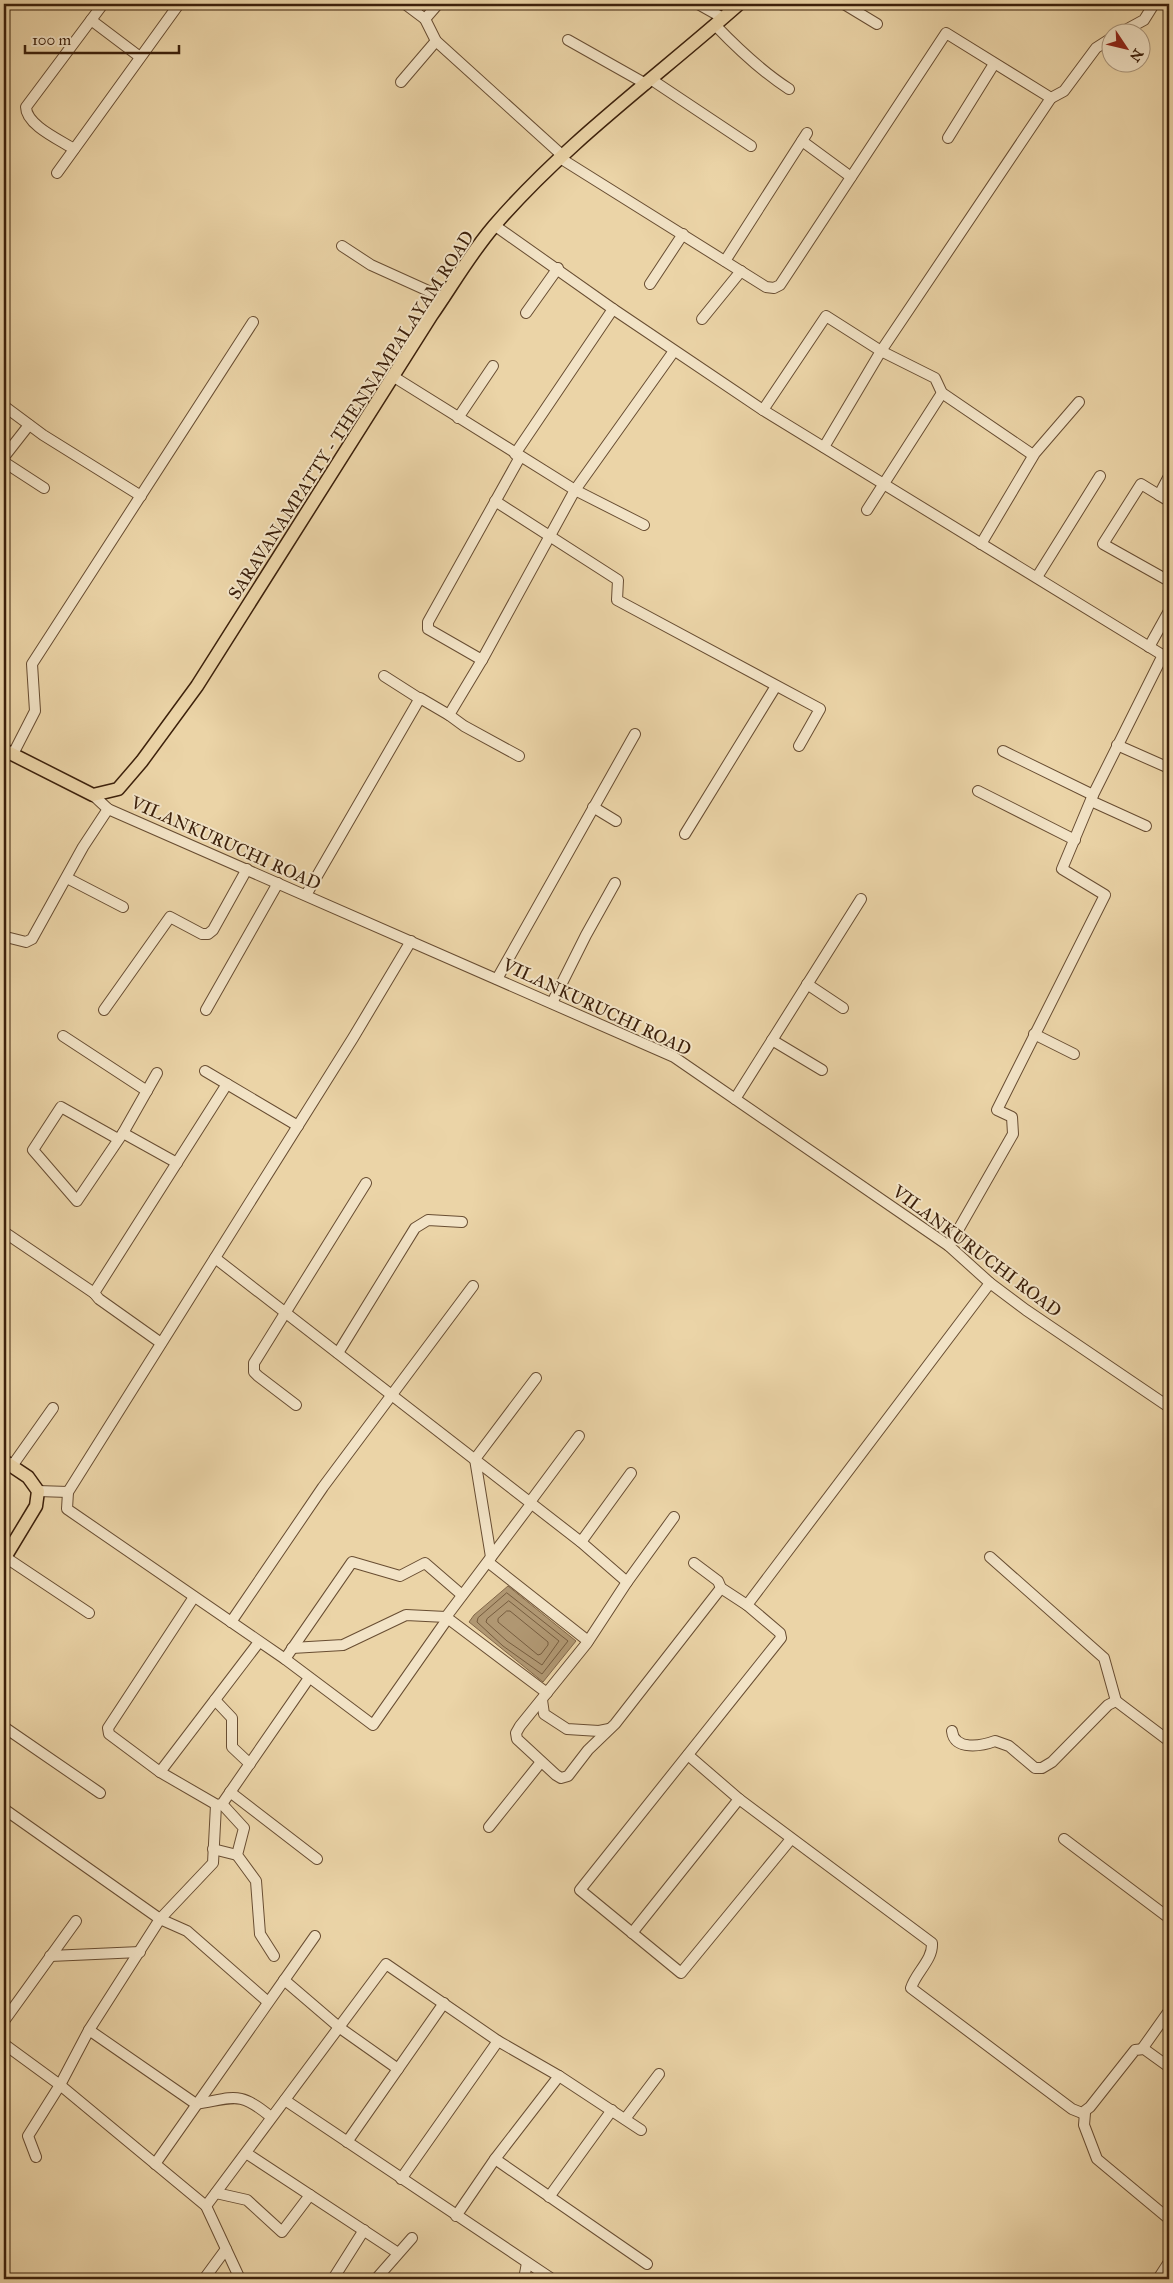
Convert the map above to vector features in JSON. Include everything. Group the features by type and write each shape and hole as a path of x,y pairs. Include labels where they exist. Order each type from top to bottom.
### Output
{"main road":[{"name":"SARAVANAMPATTY - THENNAMPALAYAM ROAD","path":"93,795 118,789 142,761 198,686 471,255 494,225 562,157 739,4"},
{"path":"8,752 93,795"},
{"path":"5,1554 36,1506 38,1491 28,1477 8,1464"}],"street":[{"path":"74,149 31,121 26,114 26,107 103,4"},
{"path":"57,173 179,4"},
{"path":"405,4 425,19 436,41 562,157 766,287 774,288 780,284 946,33 1051,98"},
{"path":"425,19 438,4"},
{"path":"698,4 719,22 750,61 768,76 789,89"},
{"path":"844,4 877,24"},
{"path":"1140,22 1144,20 1154,4"},
{"path":"91,20 140,57"},
{"path":"568,40 649,82 751,146"},
{"path":"401,82 436,41"},
{"path":"824,447 881,351 1051,98 1064,91 1096,48 1100,45"},
{"path":"948,138 994,64"},
{"path":"725,261 804,137 851,177"},
{"path":"494,225 674,351 763,410 1166,657 1117,745 1062,869 1105,895 997,1110 1012,1117 1013,1134 949,1246"},
{"path":"650,284 683,234"},
{"path":"342,246 371,265 444,298"},
{"path":"526,314 558,268"},
{"path":"702,319 740,271"},
{"path":"482,660 428,629 428,622 518,456 613,309"},
{"path":"763,410 826,316 881,351 935,378 942,393 1034,455"},
{"path":"8,752 35,712 32,664 253,322"},
{"path":"449,715 482,660 575,490 674,351"},
{"path":"458,418 493,366"},
{"path":"394,377 575,490 644,525"},
{"path":"867,510 883,482 942,393"},
{"path":"981,544 1034,455 1079,402"},
{"path":"4,406 29,425 141,496"},
{"path":"4,457 29,425"},
{"path":"4,462 44,488"},
{"path":"1037,578 1100,476"},
{"path":"1159,495 1169,476"},
{"path":"1169,501 1141,484 1103,544 1169,581"},
{"path":"495,501 618,580 617,600 820,709 800,746"},
{"path":"1149,647 1169,611"},
{"path":"384,676 464,726 519,756"},
{"path":"685,834 776,686"},
{"path":"306,895 420,699"},
{"path":"496,979 635,734"},
{"path":"1117,745 1169,768"},
{"path":"1003,751 1146,826"},
{"path":"978,791 1075,840"},
{"name":"VILANKURUCHI ROAD","path":"93,795 108,809 674,1057 949,1246 990,1283 1026,1310 1169,1407"},
{"path":"593,807 616,821"},
{"path":"10,938 26,942 32,939 108,809"},
{"path":"104,1010 170,916 202,934 208,934 213,930 247,869"},
{"path":"67,878 123,907"},
{"path":"206,1010 278,883"},
{"path":"552,1003 586,934 615,883"},
{"path":"735,1099 861,899"},
{"path":"411,941 298,1126 68,1492 67,1509 342,1699 373,1724 462,1595 579,1436"},
{"path":"807,984 843,1008"},
{"path":"1034,1034 1074,1054"},
{"path":"63,1036 147,1091"},
{"path":"772,1040 822,1070"},
{"path":"205,1071 298,1126"},
{"path":"157,1073 120,1136 77,1201 33,1150 61,1107 120,1136 177,1163"},
{"path":"94,1293 227,1084"},
{"path":"296,1406 258,1376 253,1367 329,1238 366,1183"},
{"path":"338,1353 415,1228 428,1220 462,1222"},
{"path":"4,1232 94,1293 98,1299 161,1343"},
{"path":"215,1258 582,1542 627,1582"},
{"path":"747,1605 990,1283"},
{"path":"231,1622 318,1495 473,1286"},
{"path":"536,1378 475,1459 490,1559 588,1641"},
{"path":"8,1464 53,1408"},
{"path":"582,1542 631,1473"},
{"path":"38,1491 68,1492"},
{"path":"674,1517 627,1582 588,1641 516,1733 517,1739 556,1775 561,1778 568,1776 588,1750 610,1729 721,1588"},
{"path":"5,1554 89,1613"},
{"path":"990,1557 1104,1658 1116,1700 1169,1741"},
{"path":"285,1659 352,1562 400,1576 425,1563 462,1595"},
{"path":"694,1563 718,1581 721,1588 747,1605 780,1632 780,1638 580,1890 681,1973 791,1839"},
{"path":"194,1597 108,1728 109,1734 160,1772 219,1804 244,1828 237,1855"},
{"path":"292,1648 343,1645 406,1615 447,1617 544,1697"},
{"path":"160,1772 259,1642"},
{"path":"36,2156 28,2136 60,2085 89,2030 160,1919 213,1863 219,1804 230,1792 310,1678"},
{"path":"544,1697 544,1714 566,1729 597,1731 610,1729"},
{"path":"215,1700 232,1718 232,1747 250,1764"},
{"path":"952,1731 952,1737 956,1741 967,1745 980,1747 995,1741 1009,1746 1035,1768 1042,1768 1052,1762 1108,1705 1116,1700"},
{"path":"4,1727 100,1793"},
{"path":"688,1754 738,1799 932,1944 932,1952 914,1978 911,1988 1072,2109 1085,2113 1084,2125 1097,2159 1169,2219"},
{"path":"489,1827 541,1762"},
{"path":"230,1792 317,1859"},
{"path":"632,1933 738,1799"},
{"path":"4,1809 160,1919 187,1931 268,2002"},
{"path":"1064,1839 1169,1918"},
{"path":"214,1849 237,1855 256,1881 260,1934 274,1956"},
{"path":"4,2021 76,1920"},
{"path":"155,2164 315,1936"},
{"path":"50,1956 140,1952"},
{"path":"206,2206 386,1964 498,2041 559,2076 641,2130"},
{"path":"284,1980 340,2028 398,2069"},
{"path":"346,2142 444,2003"},
{"path":"1142,2049 1169,2011"},
{"path":"89,2030 196,2104 237,2096 257,2106 271,2117"},
{"path":"401,2179 498,2041"},
{"path":"4,2044 60,2085 206,2206 240,2279"},
{"path":"1082,2113 1090,2107 1136,2050 1144,2049 1169,2067"},
{"path":"625,2119 659,2074"},
{"path":"456,2216 495,2159 559,2076"},
{"path":"285,2100 552,2279"},
{"path":"550,2197 612,2110"},
{"path":"246,2153 398,2253"},
{"path":"495,2159 647,2264"},
{"path":"216,2193 247,2200 282,2232 310,2195"},
{"path":"333,2279 364,2230"},
{"path":"376,2279 412,2238"},
{"path":"204,2279 226,2249"},
{"path":"1163,2278 1169,2262"},
{"path":"524,2279 527,2263"}],"water":[{"path":"508,1586 576,1641 543,1682 469,1622 474,1615"}]}
